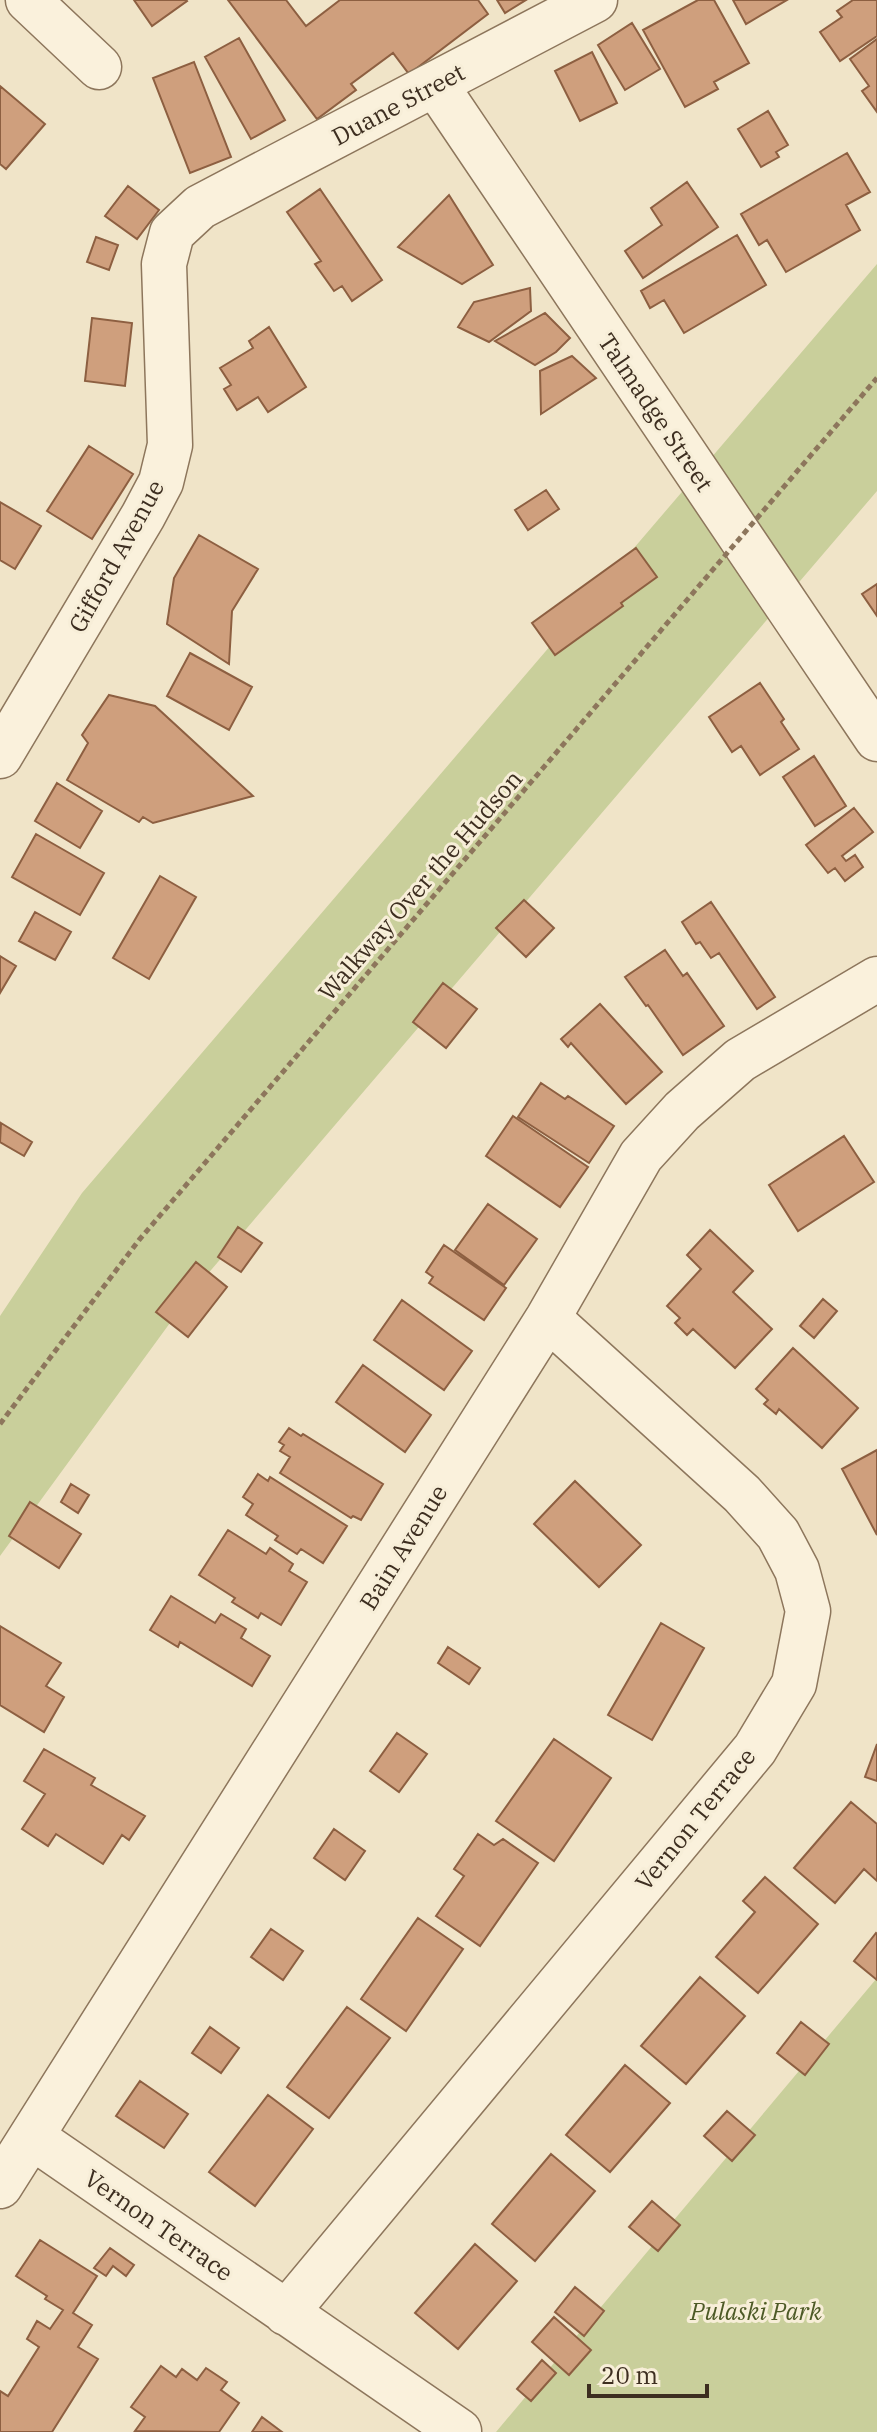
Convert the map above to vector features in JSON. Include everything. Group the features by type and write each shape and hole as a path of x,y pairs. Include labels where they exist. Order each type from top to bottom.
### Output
{"street":[{"path":"28,0 99,67"},
{"name":"Duane Street","path":"200,207 595,0"},
{"name":"Talmadge Street","path":"435,84 877,739"},
{"name":"Gifford Avenue","path":"0,756 161,482 170,445 164,264 172,233 200,207"},
{"name":"Bain Avenue","path":"0,2186 548,1318 641,1156 682,1111 740,1060 877,979"},
{"name":"Vernon Terrace","path":"286,2313 755,1749 794,1684 808,1611 797,1570 778,1534 742,1494 548,1318"},
{"name":"Vernon Terrace","path":"32,2137 459,2431"}],"path":[{"name":"Walkway Over the Hudson","path":"0,1424 139,1240 877,378"}],"green space":[{"path":"877,264 877,491 194,1290 0,1556 0,1316 82,1193"},
{"name":"Pulaski Park","path":"877,1978 877,2432 496,2432"}],"building":[{"path":"134,0 186,0 187,1 152,26"},
{"path":"228,0 286,0 306,26 340,0 478,0 488,14 409,74 393,53 351,84 356,90 317,119"},
{"path":"497,0 526,0 505,13"},
{"path":"698,0 714,0 749,63 714,82 718,89 685,107 643,30"},
{"path":"733,0 787,0 746,24"},
{"path":"853,0 877,0 877,36 840,61 820,32 842,17 837,11"},
{"path":"632,23 660,69 625,90 598,45"},
{"path":"239,38 285,120 251,139 205,57"},
{"path":"877,39 877,112 862,91 869,86 850,59"},
{"path":"592,52 617,103 580,121 555,71"},
{"path":"194,62 231,157 190,173 153,78"},
{"path":"0,86 45,124 6,169 0,164"},
{"path":"768,111 788,145 776,152 779,157 761,167 738,129"},
{"path":"847,153 870,192 846,205 860,230 786,272 767,240 759,245 741,214"},
{"path":"687,182 718,227 643,278 625,251 662,225 651,208"},
{"path":"128,186 159,210 137,239 105,216"},
{"path":"320,189 382,280 352,301 342,286 334,291 315,264 321,261 287,212"},
{"path":"449,195 493,265 462,284 398,247"},
{"path":"737,235 766,285 684,333 664,300 650,308 641,291"},
{"path":"96,237 118,245 109,270 87,262"},
{"path":"530,288 531,311 489,342 458,327 474,302"},
{"path":"545,313 570,338 556,352 535,365 495,341"},
{"path":"92,318 132,323 125,386 85,381"},
{"path":"269,327 306,387 268,412 258,397 237,410 224,389 231,385 220,368 253,348 249,341"},
{"path":"572,356 596,378 541,414 540,371"},
{"path":"89,446 133,474 92,539 47,511"},
{"path":"546,490 559,509 528,530 515,510"},
{"path":"0,502 41,526 15,569 0,560"},
{"path":"199,535 258,569 232,611 229,664 167,624 174,578"},
{"path":"636,548 657,577 555,655 532,623"},
{"path":"877,584 877,616 862,594"},
{"path":"190,653 252,687 229,730 167,696"},
{"path":"760,683 799,749 760,775 741,746 732,752 709,717"},
{"path":"109,695 155,706 253,796 153,823 143,817 139,822 67,780 88,743 82,735"},
{"path":"814,756 846,806 815,826 783,777"},
{"path":"57,783 102,811 80,848 35,821"},
{"path":"854,808 873,832 842,856 846,861 855,855 863,867 845,881 835,868 828,873 806,845"},
{"path":"36,834 104,873 80,915 12,877"},
{"path":"160,876 196,897 149,979 113,958"},
{"path":"524,900 554,928 526,957 496,928"},
{"path":"711,902 775,997 757,1009 719,953 711,958 700,942 696,944 682,922"},
{"path":"35,912 71,932 55,960 19,941"},
{"path":"665,950 683,976 687,973 724,1026 683,1055 625,977"},
{"path":"0,956 16,966 0,993"},
{"path":"443,983 477,1009 446,1048 413,1022"},
{"path":"600,1004 662,1072 626,1104 571,1043 568,1047 561,1039"},
{"path":"541,1083 565,1099 568,1096 614,1126 589,1163 518,1117"},
{"path":"513,1116 588,1167 560,1207 486,1156"},
{"path":"1,1123 32,1142 24,1156 0,1142"},
{"path":"844,1136 874,1182 798,1231 769,1185"},
{"path":"488,1204 537,1239 504,1285 455,1250"},
{"path":"238,1227 262,1243 241,1272 218,1257"},
{"path":"710,1230 753,1271 733,1292 772,1329 735,1368 693,1329 687,1335 675,1323 680,1318 667,1306 701,1269 687,1255"},
{"path":"444,1245 506,1288 484,1320 429,1283 433,1277 426,1272"},
{"path":"196,1262 227,1287 188,1337 156,1312"},
{"path":"823,1299 837,1311 814,1338 800,1326"},
{"path":"402,1300 472,1351 444,1390 374,1340"},
{"path":"793,1348 858,1408 822,1448 779,1409 776,1414 764,1404 768,1400 756,1389"},
{"path":"363,1365 431,1415 405,1452 336,1402"},
{"path":"289,1428 383,1484 361,1520 351,1518 280,1473 290,1457 280,1451 284,1445 279,1442"},
{"path":"877,1450 877,1535 842,1469"},
{"path":"258,1474 268,1481 270,1477 347,1526 323,1563 301,1549 297,1554 275,1540 278,1536 246,1515 253,1504 243,1497"},
{"path":"575,1481 641,1545 599,1587 534,1524"},
{"path":"71,1484 89,1495 78,1513 61,1502"},
{"path":"30,1502 81,1534 59,1568 9,1536"},
{"path":"228,1530 266,1554 270,1548 293,1564 289,1571 307,1582 281,1625 261,1613 258,1618 232,1602 235,1598 199,1575"},
{"path":"171,1596 215,1623 221,1614 246,1629 241,1638 270,1656 252,1686 180,1642 178,1647 150,1630"},
{"path":"661,1623 704,1648 652,1740 608,1715"},
{"path":"0,1626 61,1663 46,1686 64,1697 44,1732 0,1705"},
{"path":"448,1647 480,1668 469,1684 438,1663"},
{"path":"397,1733 427,1754 399,1792 370,1771"},
{"path":"554,1739 611,1778 554,1861 496,1821"},
{"path":"877,1744 877,1781 865,1777"},
{"path":"44,1749 95,1778 91,1785 145,1816 129,1840 122,1835 103,1864 56,1834 48,1846 22,1829 45,1794 24,1781"},
{"path":"851,1802 877,1824 877,1881 864,1869 835,1903 794,1868"},
{"path":"334,1829 365,1851 345,1880 314,1858"},
{"path":"478,1834 494,1845 503,1839 538,1863 480,1946 436,1916 464,1876 454,1869"},
{"path":"765,1877 818,1924 758,1993 716,1957 755,1912 743,1901"},
{"path":"418,1918 463,1949 406,2031 361,1999"},
{"path":"271,1929 303,1951 283,1980 251,1957"},
{"path":"877,1934 877,1980 854,1961"},
{"path":"700,1977 745,2016 686,2084 641,2046"},
{"path":"347,2007 390,2038 329,2118 287,2087"},
{"path":"801,2022 829,2044 805,2075 777,2053"},
{"path":"210,2027 239,2048 221,2073 192,2053"},
{"path":"625,2065 670,2103 610,2172 566,2135"},
{"path":"140,2081 188,2114 164,2148 116,2116"},
{"path":"268,2095 313,2129 255,2206 209,2172"},
{"path":"727,2111 755,2135 732,2161 704,2136"},
{"path":"551,2154 595,2191 535,2261 492,2224"},
{"path":"652,2201 680,2225 658,2251 629,2227"},
{"path":"40,2240 97,2276 73,2313 92,2325 78,2347 98,2359 52,2432 0,2432 0,2391 8,2396 39,2347 27,2339 37,2321 50,2329 63,2310 16,2276"},
{"path":"475,2244 517,2281 458,2349 415,2313"},
{"path":"110,2248 134,2265 126,2276 113,2266 106,2276 94,2268"},
{"path":"575,2287 604,2311 584,2336 555,2312"},
{"path":"554,2317 591,2350 569,2375 532,2342"},
{"path":"542,2360 556,2373 531,2401 517,2389"},
{"path":"161,2366 176,2377 182,2369 197,2380 206,2368 227,2382 221,2390 239,2403 219,2432 135,2431 145,2417 131,2407"},
{"path":"262,2417 282,2432 252,2432"}]}
